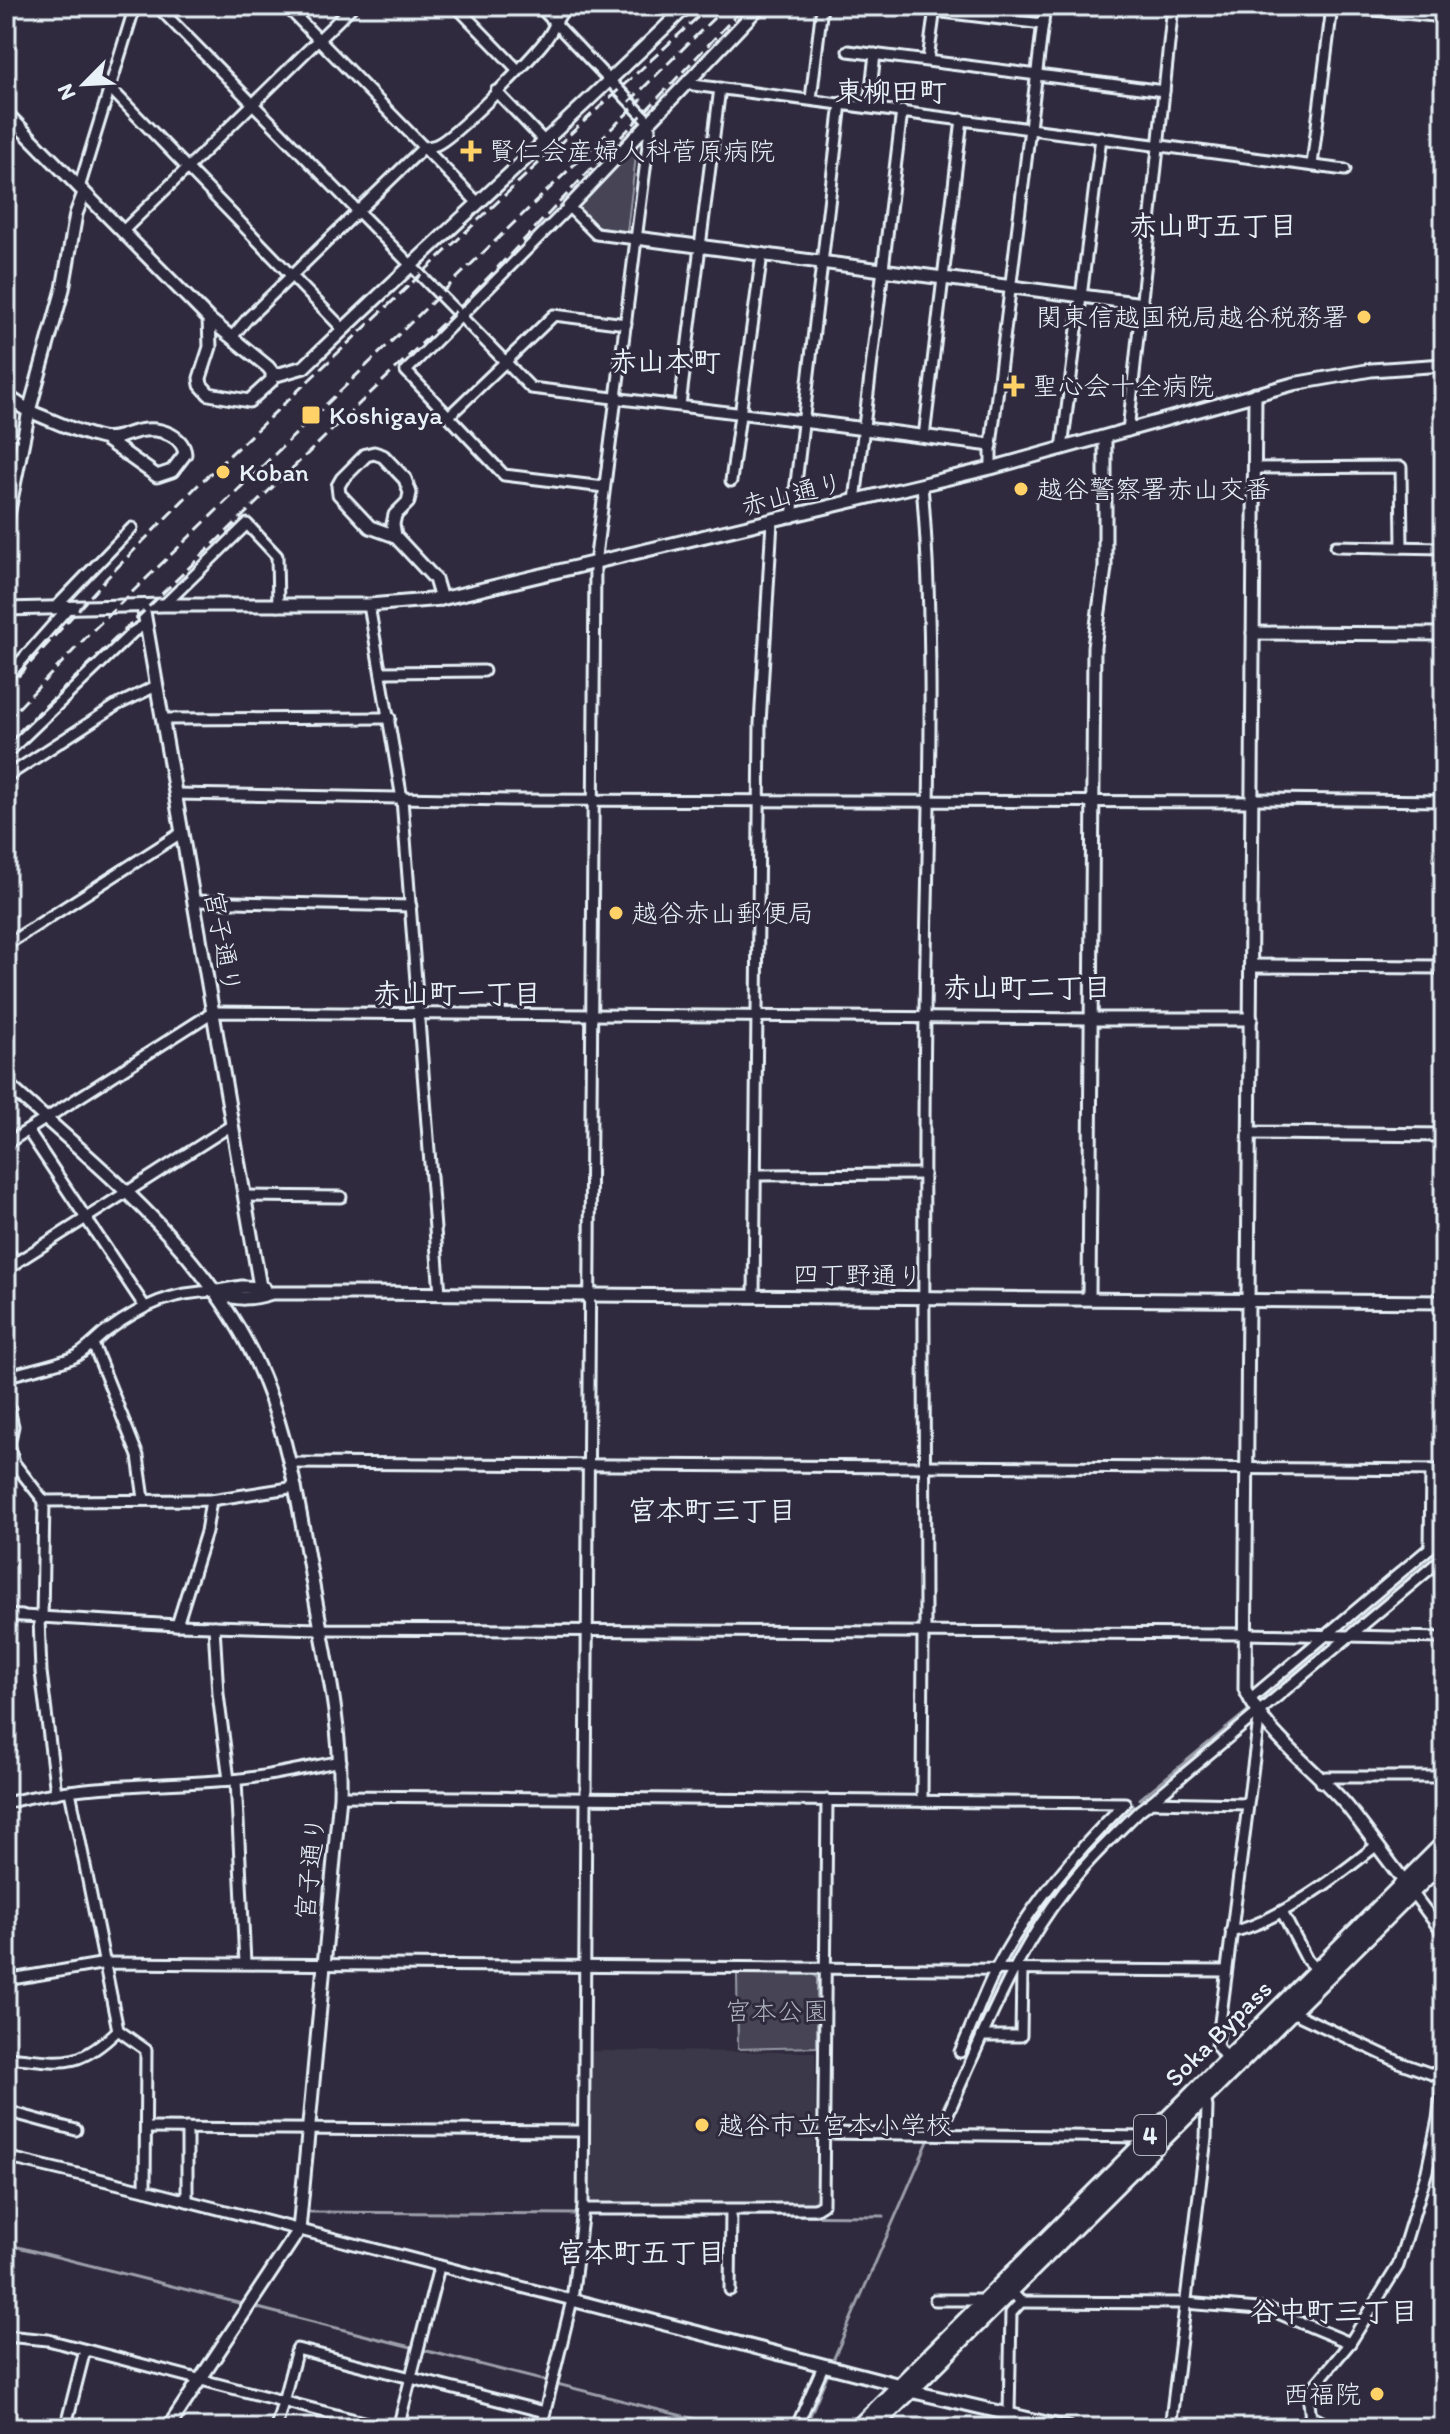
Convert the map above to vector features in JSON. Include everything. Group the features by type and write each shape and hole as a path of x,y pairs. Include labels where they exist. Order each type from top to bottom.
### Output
{"highway":[{"name":"Soka Bypass","path":"857,2428 1016,2297 1205,2098 1292,2012 1444,1843"},
{"name":"Soka Bypass","path":"873,2428 985,2300 1226,2058 1408,1886 1444,1860"}],"main road":[{"path":"6,396 29,411"}],"street":[{"path":"6,525 29,411 63,289 76,214 109,87 135,6"},
{"path":"157,6 531,388 991,445"},
{"path":"286,6 477,202"},
{"path":"123,231 353,6"},
{"path":"456,6 518,70"},
{"path":"539,6 611,80 650,129 595,564 583,2209 572,2300 541,2428"},
{"path":"210,347 221,338 232,337 424,147 435,146 450,135 548,38 567,6"},
{"path":"273,376 299,370 687,6"},
{"path":"604,487 504,475 406,371 569,207 760,6"},
{"path":"811,99 822,6"},
{"path":"991,468 991,445 1045,6"},
{"path":"1128,431 1173,6"},
{"path":"1325,6 1394,9 1444,17"},
{"path":"1312,165 1333,7"},
{"path":"928,60 935,9 1043,24"},
{"path":"848,51 1164,91"},
{"path":"869,106 875,54"},
{"path":"689,79 693,85 1345,170"},
{"path":"109,87 343,329"},
{"path":"680,405 720,88"},
{"path":"496,91 544,141"},
{"path":"792,517 841,103"},
{"path":"855,501 902,111"},
{"path":"6,113 209,319 268,367 273,376"},
{"path":"924,437 962,119"},
{"path":"1062,449 1101,137"},
{"path":"569,207 596,234 1143,304"},
{"path":"731,481 762,254"},
{"path":"449,416 554,315 626,324"},
{"path":"209,319 210,347 200,378 201,385 209,394 249,401 273,376"},
{"name":"赤山通り","path":"6,609 369,605 441,599 991,468 1255,394 1355,372 1444,365"},
{"path":"1255,394 1245,1689 1250,1700 1294,1755 1345,1805 1444,1935"},
{"path":"29,411 105,439 151,474 163,476 172,471 185,454 180,441 169,434 145,430 105,439"},
{"path":"133,434 129,447 133,461"},
{"path":"1089,1298 1094,647 1105,568 1105,437"},
{"path":"395,536 395,515 408,502 410,493 405,479 383,456 374,453 366,455 342,479 338,486 339,494 370,527 395,536 435,579 441,599"},
{"path":"1256,468 1401,467 1402,547"},
{"path":"922,485 928,562 922,1801"},
{"path":"754,1296 760,710 772,521"},
{"path":"164,605 247,524 277,556 278,606"},
{"path":"54,609 132,528"},
{"path":"1336,546 1444,548"},
{"path":"369,605 402,799 440,1294"},
{"name":"宮子通り","path":"143,606 260,1287"},
{"path":"6,678 68,608"},
{"path":"6,754 133,632 146,624"},
{"path":"1253,633 1444,634"},
{"path":"382,672 484,671"},
{"path":"6,777 117,705 156,686"},
{"path":"162,719 390,718"},
{"path":"175,794 592,801 1444,801"},
{"path":"6,945 181,833"},
{"path":"194,901 411,906"},
{"path":"1251,966 1444,967"},
{"path":"6,1144 213,1012 1251,1019"},
{"name":"宮子通り","path":"6,1083 174,1241 217,1291 244,1337 263,1376 296,1487 341,1761 299,2230 168,2428"},
{"path":"6,1269 232,1125"},
{"path":"28,1131 145,1307"},
{"path":"1250,1133 1444,1135"},
{"path":"756,1175 924,1174"},
{"path":"244,1196 341,1197"},
{"path":"6,1248 16,1264"},
{"name":"四丁野通り","path":"6,1377 74,1357 145,1307 187,1292 260,1287 272,1293"},
{"name":"四丁野通り","path":"217,1291 231,1298 260,1297 272,1293 588,1294 1444,1302"},
{"path":"93,1344 138,1456 144,1499"},
{"path":"6,1397 13,1426 9,1444 14,1463 44,1501 41,1672 56,1793"},
{"path":"290,1463 1444,1470"},
{"path":"1430,1548 1431,1470"},
{"path":"44,1501 211,1500 296,1487"},
{"path":"177,1625 206,1532 211,1500"},
{"path":"1250,1700 1444,1536"},
{"path":"939,2134 982,2036 1065,1889 1107,1843 1151,1802 1444,1557"},
{"path":"6,1615 41,1619 320,1629 1246,1634 1444,1638"},
{"path":"214,1626 218,1694 233,1780 245,1963"},
{"path":"1226,2058 1217,2046 1260,1712"},
{"path":"6,1803 70,1791 233,1780 341,1761"},
{"path":"1321,1782 1326,1777 1444,1777"},
{"path":"70,1791 118,2030 146,2050 145,2190"},
{"path":"340,1796 1125,1803 1050,1886 996,1968 960,2052"},
{"path":"583,2209 731,2211 815,2209 823,2204 827,1800"},
{"path":"1151,1802 1246,1804"},
{"path":"1231,1931 1239,1931 1315,1894 1377,1845"},
{"path":"1282,1912 1307,1960 1316,1970"},
{"path":"6,1980 106,1963 1225,1971"},
{"path":"982,2036 1021,2036 1017,1970"},
{"path":"1292,2012 1401,2063 1444,2075 1440,2124 1398,2266 1350,2343 1316,2384 1309,2402 1312,2428"},
{"path":"6,2057 49,2062 79,2059 96,2051 118,2030"},
{"path":"1170,2428 1206,2138 1205,2098"},
{"path":"6,2111 76,2130"},
{"path":"146,2128 583,2131"},
{"path":"187,2128 187,2201"},
{"path":"823,2133 1147,2137"},
{"path":"6,2157 1068,2428"},
{"path":"730,2290 731,2211"},
{"path":"398,2428 439,2267"},
{"path":"1009,2428 1011,2313 1016,2297 1185,2303 1271,2310 1350,2343"},
{"path":"935,2300 985,2300"},
{"path":"6,2336 48,2340 386,2428"},
{"path":"276,2428 297,2349 545,2412"},
{"path":"76,2428 66,2425 85,2350"},
{"path":"796,2428 823,2366"},
{"path":"1310,2416 1334,2428"}],"shaded area":[{"name":"越谷市立宮本小学校","path":"590,2051 815,2052 815,2200 810,2204 591,2204 588,2198"}],"green space":[{"path":"634,146 637,147 627,232 598,229 579,210 579,204"},
{"name":"宮本公園","path":"737,1974 812,1974 817,1977 817,2047 738,2049"}],"waterway":[{"path":"1349,1627 1444,1548"},
{"path":"1262,1699 1326,1646"},
{"path":"1140,1799 1249,1710"},
{"path":"1009,1963 1035,1919 1065,1879 1133,1805"},
{"path":"933,2130 1003,1975"},
{"path":"834,2358 929,2139"},
{"path":"310,2212 578,2214"},
{"path":"586,2214 884,2216"},
{"path":"6,2244 247,2305"},
{"path":"254,2307 730,2428"},
{"path":"805,2428 828,2373"},
{"path":"6,2414 60,2428"}],"railway":[{"path":"6,690 104,581 197,486 544,158 710,6"},
{"path":"629,102 726,6"},
{"path":"6,744 467,300 745,6"},
{"path":"6,721 93,630 642,99"}],"place":[{"name":"賢仁会産婦人科菅原病院","path":"471,151"},
{"name":"関東信越国税局越谷税務署","path":"1364,317"},
{"name":"聖心会十全病院","path":"1014,386"},
{"name":"Koshigaya","path":"311,415"},
{"name":"Koban","path":"223,472"},
{"name":"越谷警察署赤山交番","path":"1021,489"},
{"name":"越谷赤山郵便局","path":"616,913"},
{"name":"越谷市立宮本小学校","path":"702,2125"},
{"name":"西福院","path":"1377,2394"}],"district":[{"name":"東柳田町","path":"891,91"},
{"name":"赤山町五丁目","path":"1213,225"},
{"name":"赤山本町","path":"665,361"},
{"name":"赤山町二丁目","path":"1027,987"},
{"name":"赤山町一丁目","path":"457,993"},
{"name":"宮本町三丁目","path":"712,1510"},
{"name":"宮本町五丁目","path":"641,2252"},
{"name":"谷中町三丁目","path":"1334,2311"}]}
